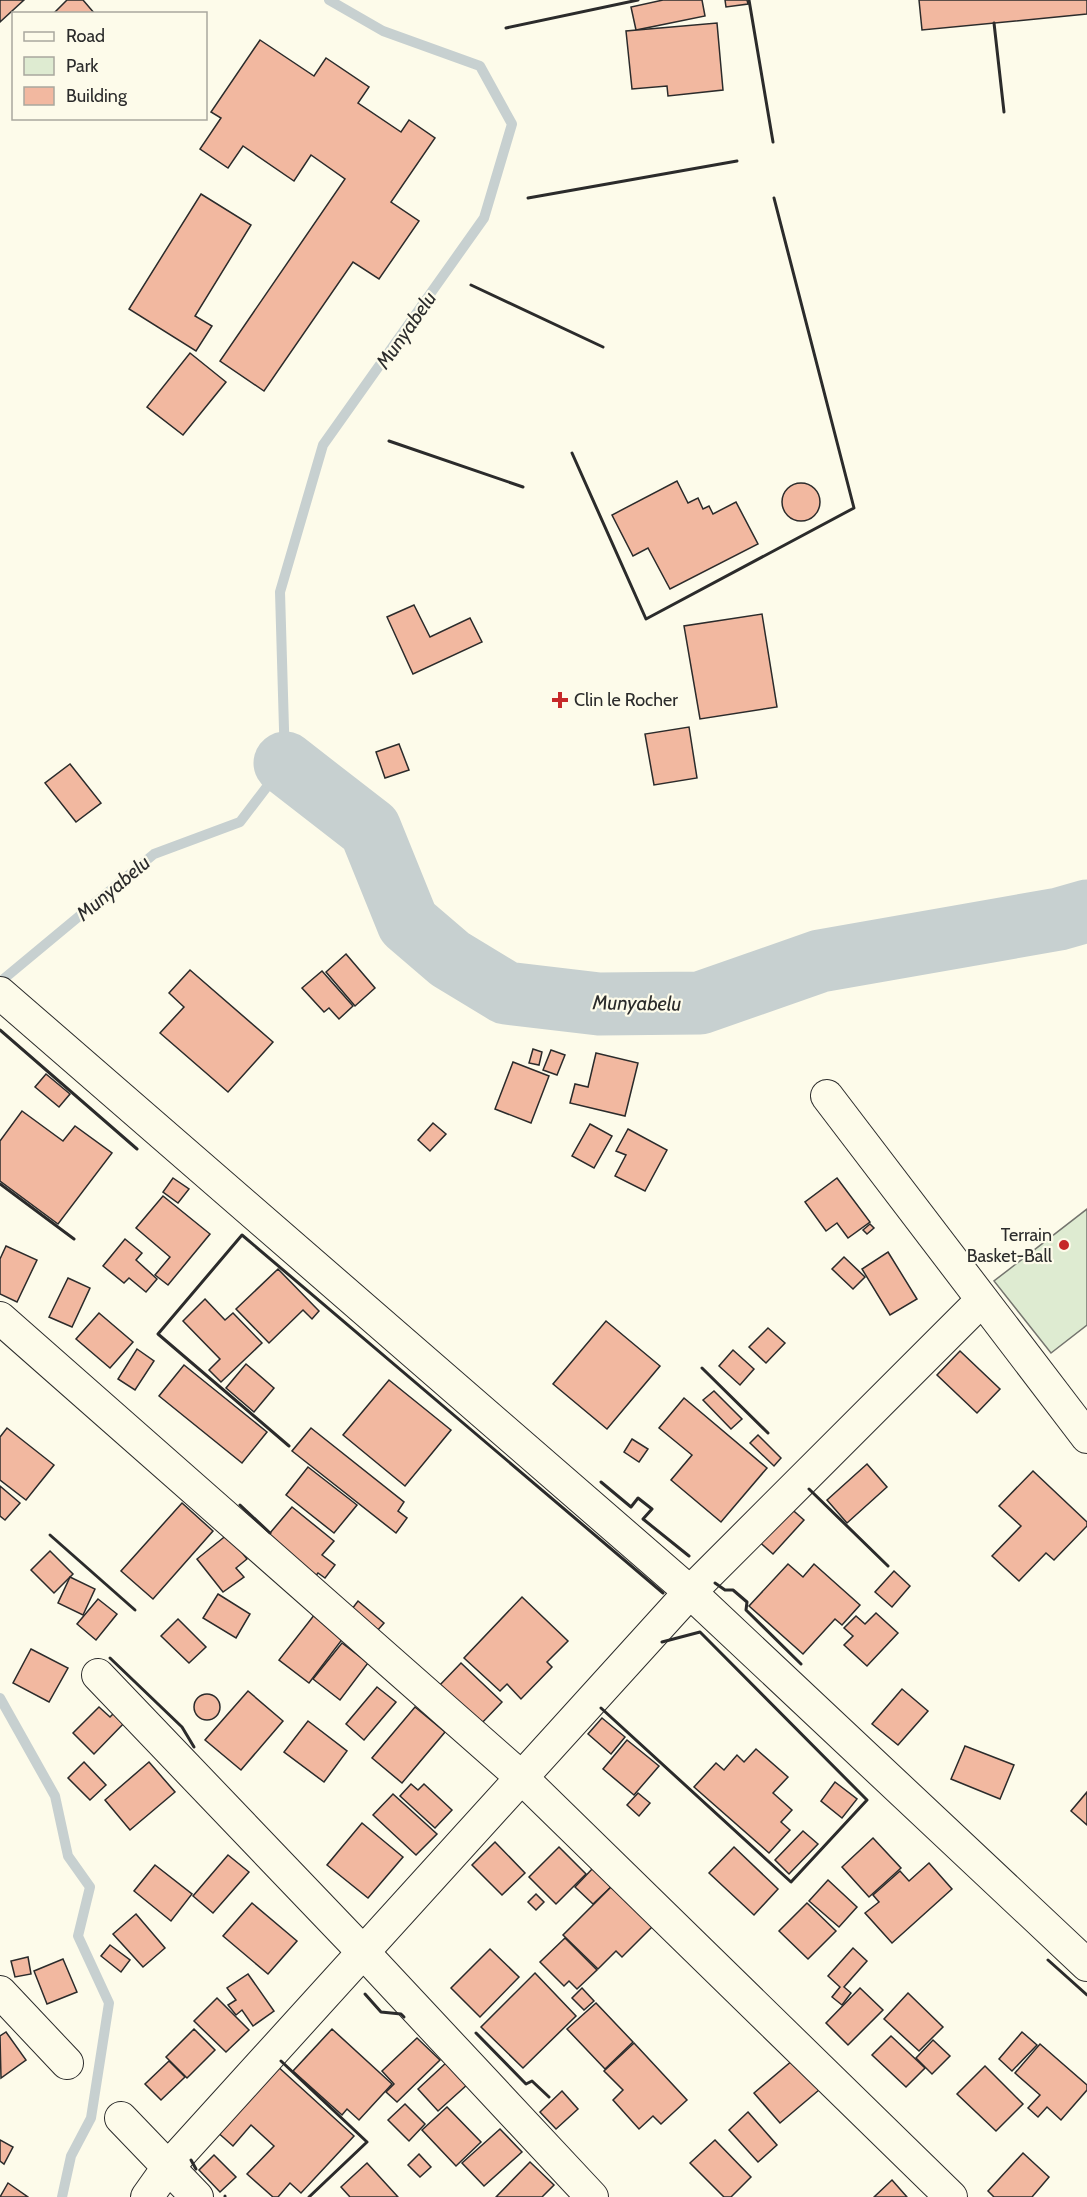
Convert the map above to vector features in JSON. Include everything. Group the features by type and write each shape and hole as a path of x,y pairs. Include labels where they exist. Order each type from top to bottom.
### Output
{"street":[{"path":"4,997 690,1592 1087,1965"},
{"path":"827,1096 981,1301 1087,1437"},
{"path":"147,2197 169,2166 690,1592 981,1301"},
{"path":"0,1318 521,1777 951,2197"},
{"path":"98,1675 364,1953 592,2197"},
{"path":"0,1992 67,2063"},
{"path":"121,2118 197,2197"}],"green space":[{"name":"Terrain Basket-Ball","path":"1087,1209 1087,1325 1051,1353 994,1281"}],"building":[{"path":"0,0 24,0 0,22"},
{"path":"67,0 83,0 93,12 55,12"},
{"path":"663,0 702,0 705,16 636,30 631,7"},
{"path":"725,0 747,0 748,4 726,7"},
{"path":"919,0 1087,0 1087,14 922,30"},
{"path":"717,23 723,90 668,96 667,86 632,89 626,31"},
{"path":"260,40 314,76 326,58 369,87 358,103 401,132 409,120 435,138 391,202 419,221 379,279 353,262 264,391 220,361 345,179 311,155 294,181 243,146 228,168 200,149 221,118 211,112"},
{"path":"201,194 251,225 195,316 212,326 196,351 129,309"},
{"path":"190,353 226,382 183,435 147,407"},
{"path":"677,481 688,503 698,498 703,509 709,506 713,514 736,502 758,544 670,589 648,548 633,556 612,515"},
{"path":"801,483 815,488 820,502 815,516 801,521 787,516 782,502 787,488"},
{"path":"414,605 430,637 470,618 482,642 413,674 387,617"},
{"path":"762,614 777,707 700,719 684,626"},
{"path":"689,727 697,778 654,785 645,734"},
{"path":"399,744 409,770 385,778 376,752"},
{"path":"70,764 101,803 76,822 45,783"},
{"path":"346,954 375,988 355,1006 326,972"},
{"path":"190,970 273,1042 228,1092 160,1033 184,1007 169,993"},
{"path":"322,971 353,1006 339,1019 329,1008 324,1012 302,988"},
{"path":"533,1049 542,1052 539,1065 529,1063"},
{"path":"551,1050 565,1055 557,1075 543,1070"},
{"path":"596,1053 638,1063 625,1116 570,1103 575,1084 588,1087"},
{"path":"513,1062 549,1076 531,1123 495,1109"},
{"path":"46,1074 70,1094 59,1107 35,1087"},
{"path":"22,1111 63,1141 75,1126 112,1153 58,1224 0,1181 0,1141"},
{"path":"433,1123 446,1134 430,1151 418,1140"},
{"path":"590,1124 612,1136 594,1168 572,1156"},
{"path":"628,1129 667,1150 645,1191 615,1176 626,1155 616,1151"},
{"path":"173,1178 189,1189 178,1203 163,1192"},
{"path":"837,1178 870,1222 848,1238 837,1223 826,1231 805,1202"},
{"path":"163,1196 210,1234 168,1285 155,1275 170,1257 136,1228"},
{"path":"870,1224 874,1228 867,1234 863,1230"},
{"path":"125,1239 142,1253 136,1260 157,1279 146,1292 129,1278 124,1283 103,1266"},
{"path":"6,1246 37,1260 17,1302 0,1294 0,1259"},
{"path":"888,1252 917,1299 890,1315 862,1269"},
{"path":"844,1257 865,1277 853,1289 832,1269"},
{"path":"278,1269 319,1311 312,1319 303,1310 269,1343 236,1309"},
{"path":"68,1278 90,1288 72,1327 49,1317"},
{"path":"205,1299 225,1320 233,1313 262,1343 221,1382 209,1370 220,1359 183,1321"},
{"path":"99,1313 133,1342 110,1368 76,1339"},
{"path":"606,1321 660,1366 607,1429 553,1384"},
{"path":"768,1328 785,1343 766,1363 749,1347"},
{"path":"137,1349 154,1361 135,1390 118,1379"},
{"path":"733,1350 754,1369 740,1385 719,1366"},
{"path":"960,1351 1000,1389 977,1413 937,1375"},
{"path":"246,1364 274,1388 254,1412 226,1388"},
{"path":"184,1365 267,1432 242,1463 159,1396"},
{"path":"389,1380 451,1430 405,1486 343,1435"},
{"path":"714,1391 742,1419 731,1429 703,1400"},
{"path":"684,1398 767,1468 721,1522 671,1480 692,1455 659,1428"},
{"path":"7,1428 54,1465 26,1500 0,1480 0,1437"},
{"path":"311,1428 404,1502 398,1511 407,1518 396,1533 292,1451"},
{"path":"758,1435 781,1458 774,1466 750,1443"},
{"path":"632,1439 648,1449 639,1462 624,1452"},
{"path":"867,1464 887,1487 847,1523 827,1500"},
{"path":"308,1467 357,1505 334,1533 286,1495"},
{"path":"1033,1471 1087,1522 1087,1526 1054,1560 1046,1553 1019,1581 992,1556 1021,1526 999,1506"},
{"path":"0,1486 20,1503 5,1520 0,1516"},
{"path":"182,1503 213,1531 153,1599 121,1571"},
{"path":"787,1505 804,1520 773,1554 756,1539"},
{"path":"292,1507 334,1541 322,1555 335,1565 325,1578 318,1573 314,1578 265,1539"},
{"path":"228,1534 247,1559 236,1568 244,1577 223,1592 197,1559"},
{"path":"50,1551 73,1574 54,1593 31,1570"},
{"path":"788,1564 803,1577 814,1564 860,1605 842,1625 835,1619 803,1654 749,1606"},
{"path":"894,1571 910,1586 892,1607 875,1592"},
{"path":"70,1577 95,1589 83,1615 58,1603"},
{"path":"218,1594 250,1614 236,1638 203,1618"},
{"path":"522,1597 568,1641 547,1662 552,1667 521,1699 507,1684 500,1691 464,1658"},
{"path":"98,1599 117,1614 96,1640 77,1624"},
{"path":"358,1601 384,1623 377,1631 352,1609"},
{"path":"876,1613 898,1633 867,1666 844,1645 853,1636 844,1628 856,1616 865,1624"},
{"path":"315,1614 344,1637 309,1683 279,1660"},
{"path":"178,1619 206,1647 189,1663 161,1636"},
{"path":"342,1643 368,1663 340,1700 313,1679"},
{"path":"31,1649 68,1668 49,1702 13,1683"},
{"path":"461,1663 502,1702 479,1726 438,1687"},
{"path":"377,1687 396,1702 364,1740 346,1724"},
{"path":"902,1689 928,1711 898,1745 872,1724"},
{"path":"248,1691 283,1721 241,1770 205,1740"},
{"path":"207,1694 216,1698 220,1707 216,1716 207,1720 198,1716 194,1707 198,1698"},
{"path":"99,1707 110,1717 116,1711 126,1721 94,1754 73,1733"},
{"path":"415,1707 445,1732 402,1783 372,1758"},
{"path":"602,1718 625,1737 611,1754 588,1734"},
{"path":"308,1721 347,1751 324,1782 284,1752"},
{"path":"627,1740 659,1766 634,1795 603,1769"},
{"path":"965,1746 1014,1765 1000,1799 951,1779"},
{"path":"756,1749 788,1777 773,1793 792,1810 781,1822 790,1830 769,1853 694,1787 716,1763 724,1770 737,1755 744,1762"},
{"path":"84,1762 106,1785 90,1800 68,1778"},
{"path":"149,1762 175,1792 130,1830 105,1800"},
{"path":"835,1782 857,1799 842,1818 821,1801"},
{"path":"411,1784 418,1790 424,1784 452,1810 435,1828 400,1796"},
{"path":"1087,1792 1087,1825 1071,1811"},
{"path":"638,1793 650,1803 639,1816 627,1805"},
{"path":"393,1794 437,1834 416,1855 373,1815"},
{"path":"362,1823 403,1857 368,1898 327,1865"},
{"path":"803,1831 818,1844 789,1874 775,1860"},
{"path":"873,1838 901,1868 869,1897 842,1867"},
{"path":"495,1842 525,1873 502,1895 472,1865"},
{"path":"559,1847 586,1874 556,1904 529,1877"},
{"path":"734,1847 778,1889 754,1915 709,1873"},
{"path":"228,1855 249,1872 213,1913 193,1896"},
{"path":"929,1863 952,1889 892,1943 865,1913 879,1902 873,1895 900,1871 909,1881"},
{"path":"155,1865 192,1894 171,1921 134,1891"},
{"path":"594,1867 613,1885 593,1904 575,1887"},
{"path":"828,1880 857,1907 839,1927 809,1901"},
{"path":"613,1885 653,1926 622,1957 616,1951 598,1969 563,1935"},
{"path":"536,1894 544,1902 536,1910 528,1902"},
{"path":"252,1903 297,1941 268,1974 223,1936"},
{"path":"807,1903 836,1931 808,1959 779,1931"},
{"path":"136,1914 165,1948 143,1967 113,1934"},
{"path":"565,1938 597,1970 577,1989 569,1981 564,1986 540,1962"},
{"path":"110,1945 130,1960 121,1972 101,1956"},
{"path":"853,1948 867,1961 844,1987 851,1993 842,2005 832,1997 840,1987 828,1976"},
{"path":"490,1949 519,1977 480,2017 451,1988"},
{"path":"28,1957 31,1974 15,1977 11,1961"},
{"path":"63,1959 77,1992 47,2004 34,1971"},
{"path":"535,1973 576,2016 523,2068 481,2027"},
{"path":"248,1974 274,2011 253,2026 242,2010 236,2015 228,2005 236,2000 227,1988"},
{"path":"582,1988 594,2001 584,2010 572,1998"},
{"path":"860,1988 883,2010 848,2045 826,2023"},
{"path":"908,1993 943,2027 919,2051 884,2019"},
{"path":"217,1998 249,2030 226,2052 194,2021"},
{"path":"596,2003 633,2042 605,2069 567,2029"},
{"path":"194,2029 215,2050 187,2078 166,2057"},
{"path":"332,2029 392,2084 359,2120 347,2109 342,2115 293,2071"},
{"path":"6,2032 26,2060 1,2078 0,2036"},
{"path":"1022,2032 1037,2045 1012,2071 999,2059"},
{"path":"891,2036 925,2068 906,2087 872,2055"},
{"path":"417,2038 440,2060 397,2102 386,2092 394,2084 382,2071"},
{"path":"933,2040 950,2056 932,2074 916,2058"},
{"path":"634,2043 687,2100 661,2124 653,2116 639,2129 613,2100 623,2090 604,2071"},
{"path":"1040,2044 1087,2085 1087,2090 1061,2120 1047,2107 1038,2117 1028,2108 1040,2095 1015,2073"},
{"path":"793,2060 819,2090 780,2123 754,2093"},
{"path":"169,2061 185,2077 161,2100 145,2084"},
{"path":"447,2062 468,2084 438,2111 418,2089"},
{"path":"275,2064 354,2136 301,2193 290,2183 278,2197 273,2197 247,2174 274,2146 251,2125 233,2146 215,2130"},
{"path":"985,2066 1023,2104 996,2131 957,2094"},
{"path":"562,2091 578,2109 556,2129 540,2112"},
{"path":"405,2104 425,2124 409,2141 388,2120"},
{"path":"447,2107 481,2142 456,2166 422,2130"},
{"path":"748,2112 777,2145 758,2162 729,2130"},
{"path":"500,2129 522,2152 484,2186 462,2163"},
{"path":"0,2140 13,2147 4,2164 0,2161"},
{"path":"715,2140 751,2177 731,2197 724,2197 690,2163"},
{"path":"1023,2153 1049,2177 1032,2197 994,2197 988,2191"},
{"path":"419,2154 431,2167 420,2177 408,2165"},
{"path":"214,2155 236,2177 220,2192 199,2170"},
{"path":"530,2162 554,2185 542,2197 496,2197"},
{"path":"367,2163 398,2197 350,2197 341,2187"},
{"path":"892,2180 907,2197 874,2197"},
{"path":"8,2183 28,2197 0,2197"}],"waterway":[{"name":"Munyabelu","path":"0,982 154,854 240,822 285,763 280,592 323,445 484,218 512,124 480,66 383,31 329,0"},
{"name":"Munyabelu","path":"285,763 370,829 408,923 450,959 506,993 599,1004 700,1003 820,961 1059,919 1087,911"},
{"path":"0,1698 55,1796 68,1856 90,1887 78,1936 109,2003 91,2118 71,2156 62,2197"}],"wall":[{"path":"506,28 638,0"},
{"path":"749,0 773,142"},
{"path":"994,23 1004,112"},
{"path":"528,198 737,161"},
{"path":"572,453 646,619 854,508 774,198"},
{"path":"471,285 603,347"},
{"path":"389,441 523,487"},
{"path":"0,1030 137,1149"},
{"path":"0,1184 74,1239"},
{"path":"289,1446 158,1334 242,1235 663,1593"},
{"path":"702,1368 768,1433"},
{"path":"601,1482 631,1507 638,1498 652,1509 643,1519 689,1556"},
{"path":"809,1489 888,1566"},
{"path":"240,1505 270,1533"},
{"path":"50,1535 135,1610"},
{"path":"715,1583 725,1590 733,1590 747,1602 746,1610 801,1664"},
{"path":"601,1708 791,1882 867,1800 700,1632 662,1642"},
{"path":"110,1658 182,1727 194,1747"},
{"path":"1048,1960 1087,1995"},
{"path":"365,1994 381,2012 401,2014 404,2017"},
{"path":"476,2033 526,2084 532,2081 549,2097"},
{"path":"281,2061 367,2142 309,2197"},
{"path":"191,2160 196,2169"}],"place":[{"name":"Clin le Rocher","path":"560,700"},
{"name":"Terrain Basket-Ball","path":"1064,1245"}]}
